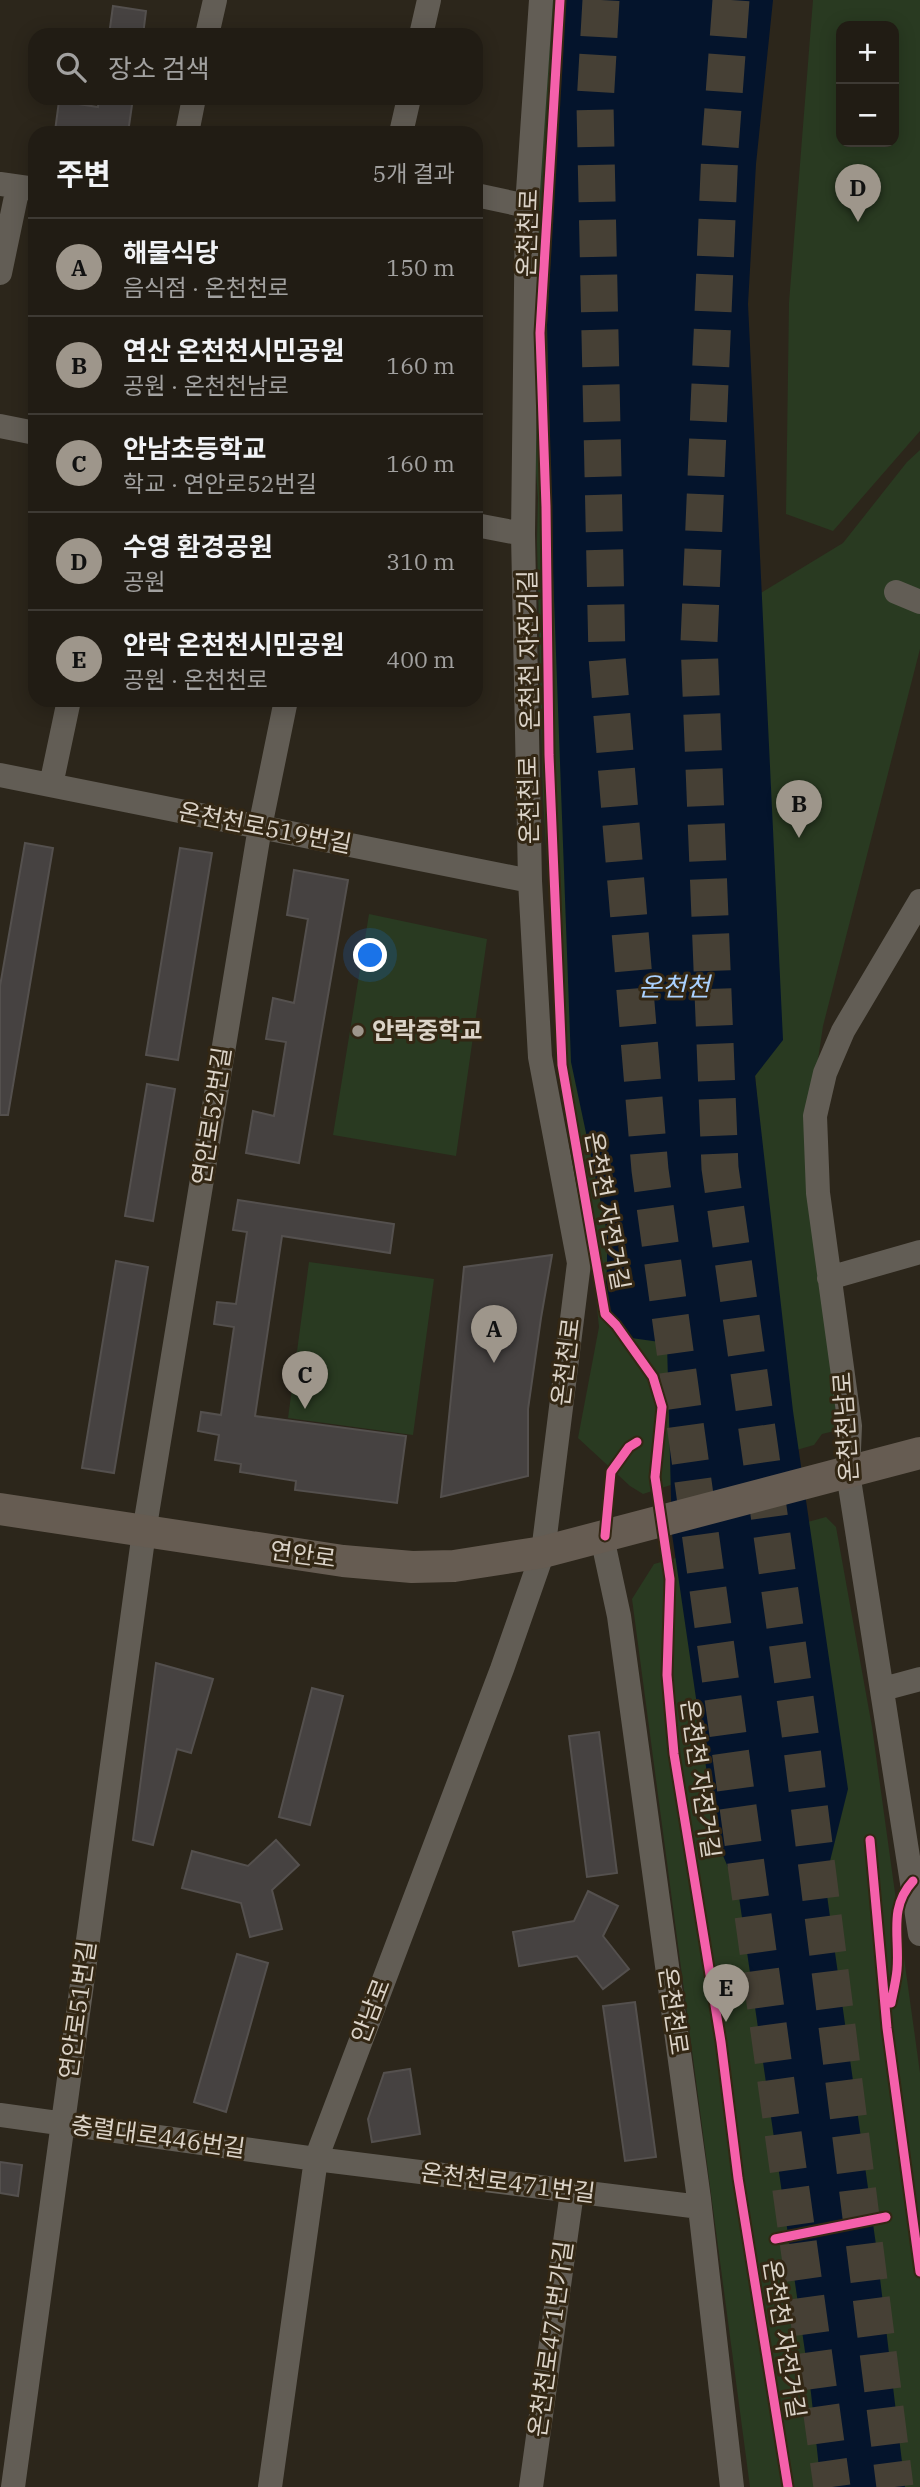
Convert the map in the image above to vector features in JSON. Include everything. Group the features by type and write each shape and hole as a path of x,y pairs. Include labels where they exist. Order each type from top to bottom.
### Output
{"main road":[{"path":"834,1477 920,1453"},
{"name":"연안로","path":"0,1509 343,1561 412,1567 454,1566 543,1552 834,1477"}],"street":[{"path":"209,28 215,0"},
{"path":"423,28 429,0"},
{"name":"온천천로","path":"541,0 527,206 523,534 530,881 540,1057 579,1262 543,1552"},
{"path":"189,126 193,105"},
{"path":"403,126 407,105"},
{"path":"0,273 18,187"},
{"path":"483,197 527,206"},
{"path":"0,426 28,432"},
{"path":"483,526 523,534"},
{"path":"896,592 920,602"},
{"path":"51,785 68,707"},
{"name":"연안로52번길","path":"144,1532 260,827 285,707"},
{"name":"온천천로519번길","path":"0,775 530,881"},
{"name":"온천천남로","path":"920,901 843,1031 825,1073 816,1116 818,1193 850,1426 834,1477 883,1689 920,1934"},
{"path":"830,1278 920,1252"},
{"name":"연안로51번길","path":"13,2487 144,1532"},
{"name":"온천천로","path":"610,1534 700,2207 732,2487"},
{"name":"안남로","path":"270,2487 316,2159 502,1669 543,1552"},
{"path":"883,1689 920,1679"},
{"name":"충렬대로446번길","path":"0,2115 316,2159"},
{"name":"온천천로471번길","path":"316,2159 700,2207"},
{"name":"온천천로471번가길","path":"531,2487 572,2192"}],"green space":[{"path":"546,0 577,0 678,1334 683,1481 643,1494 630,1486 578,1438 599,1327 593,1269 559,1068 543,797 538,498 531,411"},
{"path":"813,0 920,0 920,431 833,531 786,514 789,303"},
{"path":"920,450 920,649 823,1026 816,1073 843,1429 822,1434 814,1445 786,1453 718,619 843,543 907,462"},
{"path":"369,914 487,939 456,1156 333,1135"},
{"path":"309,1262 434,1279 413,1435 288,1418"},
{"path":"826,1517 836,1527 872,1727 920,2073 920,2487 750,2487 632,1599 654,1564"}],"water":[{"name":"온천천","path":"564,0 773,0 756,164 748,304 783,1040 755,1076 793,1411 848,1789 825,1881 876,2245 905,2487 821,2487 811,2393 738,1890 717,1842 672,1534 667,1343 617,1336 604,1304 607,1232 571,1062 553,572 547,325"}],"building":[{"path":"113,6 146,11 144,28 110,28"},
{"path":"58,105 132,105 129,126 56,126"},
{"path":"25,843 53,848 8,1115 0,1115 0,986"},
{"path":"180,848 212,853 178,1060 146,1055"},
{"path":"294,870 348,880 299,1163 246,1153 253,1111 274,1116 286,1042 266,1039 273,998 294,1003 308,919 287,915"},
{"path":"147,1084 175,1089 153,1221 125,1216"},
{"path":"238,1200 394,1224 390,1253 282,1236 255,1416 406,1436 397,1503 295,1490 296,1481 240,1472 241,1464 215,1460 219,1435 198,1431 201,1412 221,1415 234,1327 214,1324 217,1302 236,1304 247,1232 233,1230"},
{"path":"552,1255 528,1409 528,1476 441,1497 464,1267"},
{"path":"116,1261 148,1267 114,1473 82,1468"},
{"path":"156,1663 213,1679 191,1753 177,1749 153,1845 133,1840"},
{"path":"312,1688 343,1696 310,1825 279,1817"},
{"path":"599,1732 617,1873 587,1877 569,1736"},
{"path":"276,1840 299,1865 272,1890 282,1929 250,1937 241,1903 182,1888 192,1851 248,1866"},
{"path":"588,1891 618,1906 603,1936 629,1969 603,1989 577,1956 519,1966 513,1932 574,1921"},
{"path":"237,1954 268,1963 226,2112 194,2102"},
{"path":"635,2002 656,2157 625,2161 603,2006"},
{"path":"410,2069 420,2134 372,2142 368,2119 384,2073"},
{"path":"0,2162 22,2165 18,2196 0,2193"}],"tunnel":[{"path":"601,0 595,105 607,657 650,1170 832,2487"},
{"path":"731,0 720,149 699,642 720,1168 800,1733 895,2487"}],"cycle path":[{"name":"온천천 자전거길","path":"560,0 540,333 546,507 549,755 562,1065 605,1314 653,1377 662,1407 655,1477 670,1579 667,1675 674,1754 721,2042 738,2178 788,2487"},
{"path":"605,1536 611,1472 629,1447 637,1442"},
{"path":"870,1840 887,2028 920,2272"},
{"path":"891,2003 898,1958 898,1912 905,1891 913,1881"},
{"path":"775,2239 886,2217"}],"place":[{"name":"수영 환경공원","path":"858,222"},
{"name":"연산 온천천시민공원","path":"799,838"},
{"name":"안락중학교","path":"358,1031"},
{"name":"해물식당","path":"494,1363"},
{"name":"안남초등학교","path":"305,1409"},
{"name":"안락 온천천시민공원","path":"726,2022"}]}
